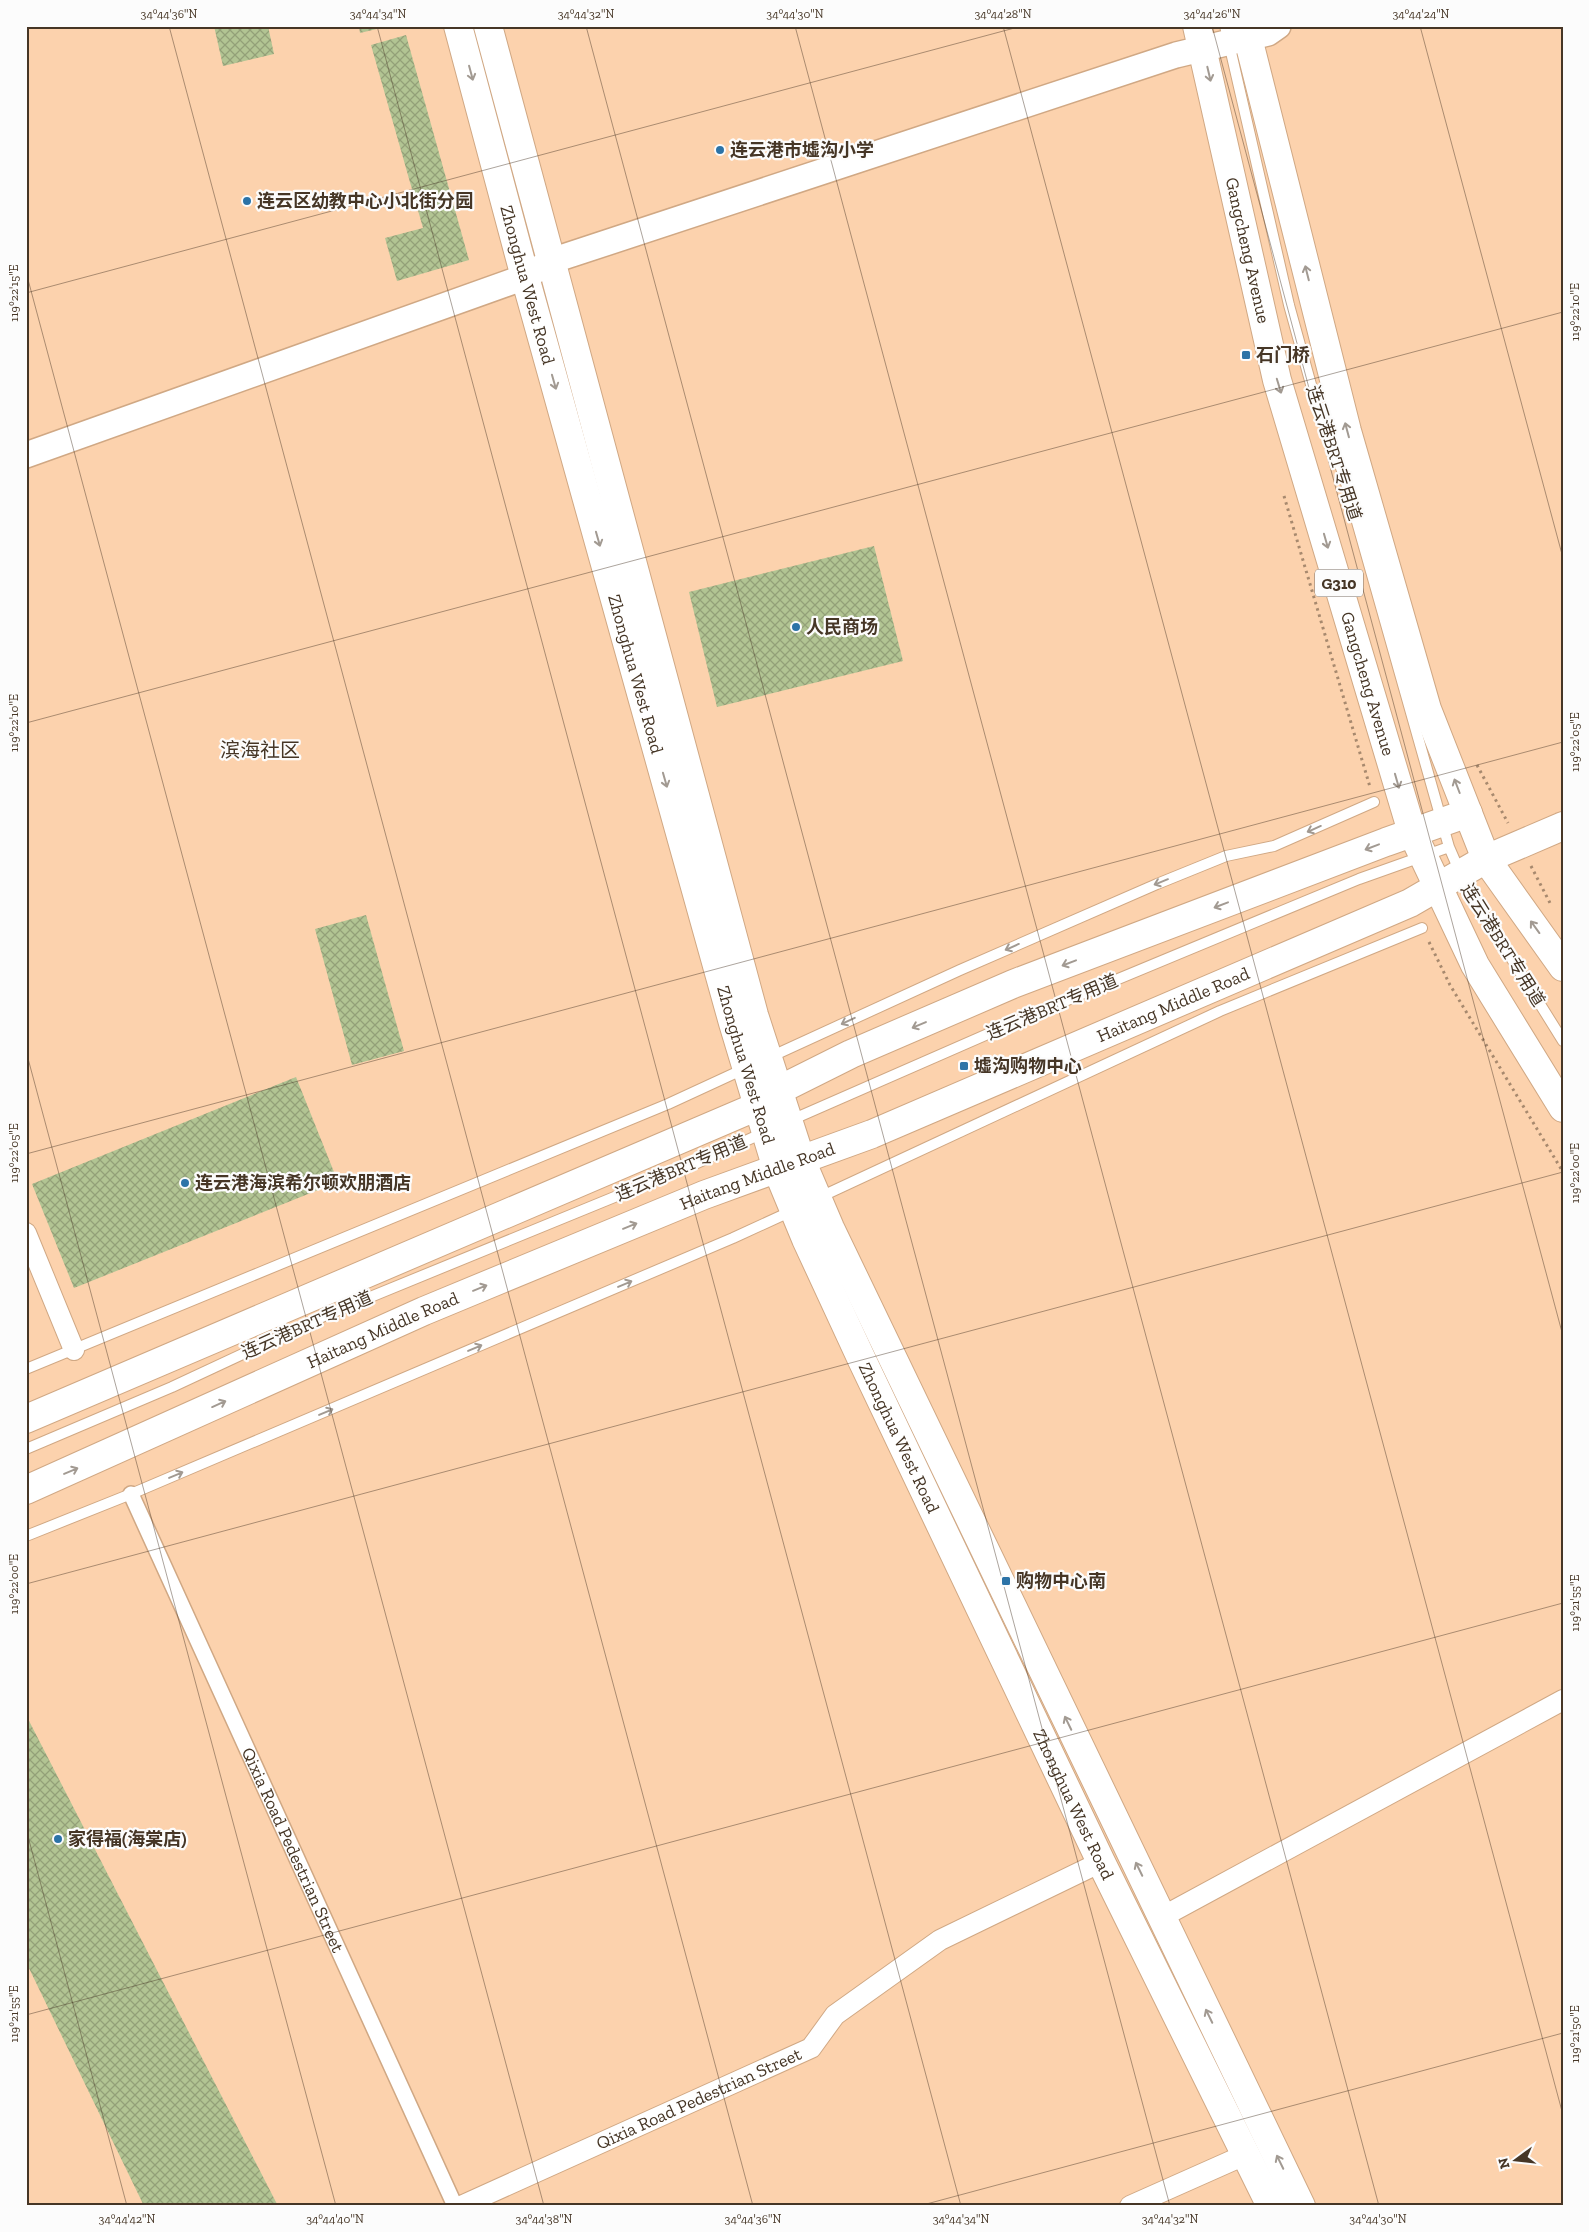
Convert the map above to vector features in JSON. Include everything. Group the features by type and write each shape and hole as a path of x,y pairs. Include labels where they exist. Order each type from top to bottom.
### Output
{"main road":[{"name":"Zhonghua West Road","path":"458,26 525,277 757,1063 789,1164 806,1204 858,1352 1101,1862 1271,2206"},
{"path":"488,26 752,1006 757,1063"},
{"name":"G310","path":"1224,34 1348,431 1427,709 1486,859 1563,967"},
{"name":"Gangcheng Avenue","path":"1224,34 1277,380 1418,844 1450,881 1475,965 1563,1108"},
{"path":"26,1419 768,1098 851,1054 1013,984 1445,834 1468,813"},
{"name":"Haitang Middle Road","path":"26,1490 424,1311 704,1195 882,1130 1410,903 1486,859 1563,826"},
{"path":"806,1204 843,1254 1301,2206"}],"street":[{"path":"26,455 525,277 551,261 1224,34 1268,33 1278,26"},
{"path":"26,1233 74,1350"},
{"name":"Qixia Road Pedestrian Street","path":"132,1494 455,2206"},
{"path":"1162,1918 1563,1700"},
{"name":"Qixia Road Pedestrian Street","path":"461,2206 811,2048 836,2015 940,1940 1101,1862"},
{"path":"1130,2206 1246,2154"}],"lane":[{"name":"连云港BRT专用道","path":"1224,34 1292,315 1315,399 1344,476 1445,834 1450,881 1563,1041"},
{"path":"26,1369 668,1104 969,966 1157,884 1226,856 1274,846 1374,802"},
{"name":"连云港BRT专用道","path":"26,1449 172,1387 332,1312 695,1164 777,1126 1029,1016 1359,879 1418,844"},
{"path":"26,1536 132,1494 715,1246 1220,1011 1422,928"}],"path":[{"path":"1474,759 1554,911"}],"building":[{"path":"214,26 268,26 274,54 223,66"},
{"path":"359,26 385,26 385,27 360,33"},
{"path":"406,35 469,260 397,281 385,238 423,228 371,45"},
{"name":"人民商场","path":"874,546 903,661 717,707 689,592"},
{"path":"366,915 404,1051 352,1065 315,929"},
{"name":"连云港海滨希尔顿欢朋酒店","path":"296,1077 338,1182 74,1288 32,1184"},
{"name":"家得福(海棠店)","path":"26,1715 278,2206 144,2206 26,1962"}],"place":[{"name":"连云港市墟沟小学","path":"720,150"},
{"name":"连云区幼教中心小北街分园","path":"247,201"},
{"name":"石门桥","path":"1246,355"},
{"name":"人民商场","path":"796,627"},
{"name":"墟沟购物中心","path":"964,1066"},
{"name":"连云港海滨希尔顿欢朋酒店","path":"185,1183"},
{"name":"购物中心南","path":"1006,1581"},
{"name":"家得福(海棠店)","path":"58,1839"}],"district":[{"name":"滨海社区","path":"260,750"}]}
